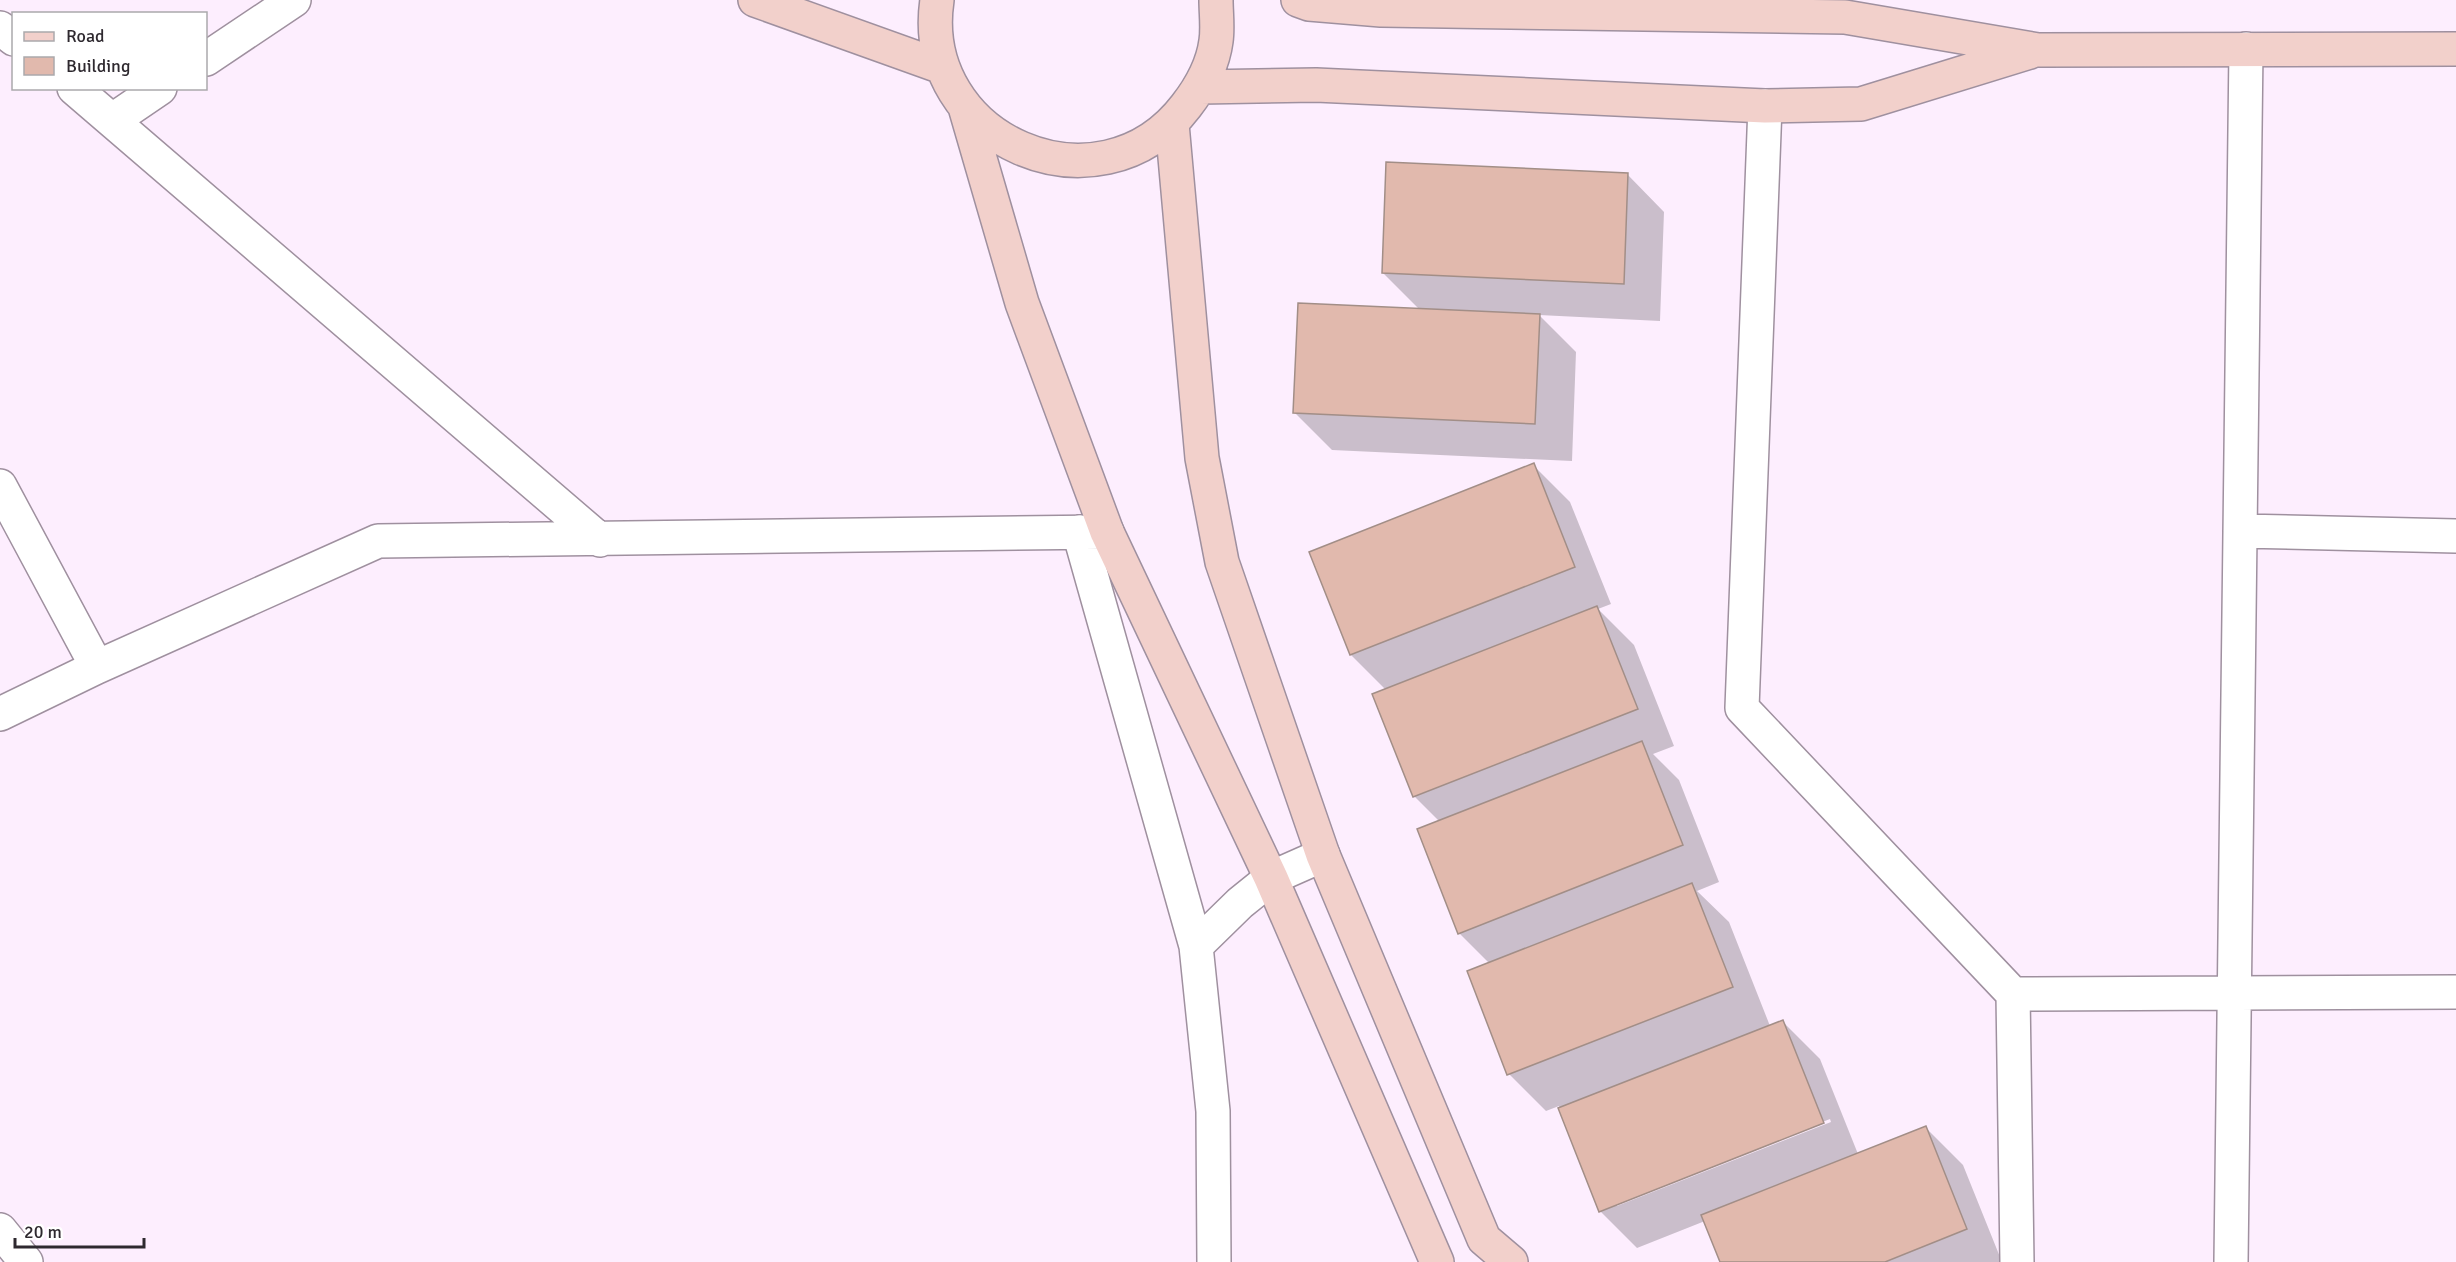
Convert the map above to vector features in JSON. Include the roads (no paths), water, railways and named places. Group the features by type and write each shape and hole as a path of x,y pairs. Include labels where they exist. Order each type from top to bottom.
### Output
{"main road":[{"path":"755,0 942,67"},
{"path":"938,0 934,20 942,67 965,107 1022,303 1093,532 1271,878 1437,1262"},
{"path":"965,107 999,139 1042,157 1089,161 1134,150 1172,124 1201,87 1216,42 1216,0"},
{"path":"1298,0 1309,4 1381,10 1845,17 2038,50 2456,49"},
{"path":"1201,87 1316,85 1765,106 1861,104 2038,50"},
{"path":"1172,124 1202,458 1222,562 1323,855 1484,1239 1511,1262"}],"street":[{"path":"207,58 294,0"},
{"path":"0,28 12,37"},
{"path":"2231,1262 2246,49"},
{"path":"76,90 600,540"},
{"path":"113,120 157,90"},
{"path":"1765,106 1742,708 2013,994 2017,1262"},
{"path":"0,486 97,667"},
{"path":"2240,531 2456,536"},
{"path":"0,714 97,667 378,541 1093,532 1196,946 1213,1111 1214,1262"},
{"path":"1196,946 1240,903 1271,878 1323,855"},
{"path":"2013,994 2456,992"},
{"path":"0,1230 26,1262"}]}
